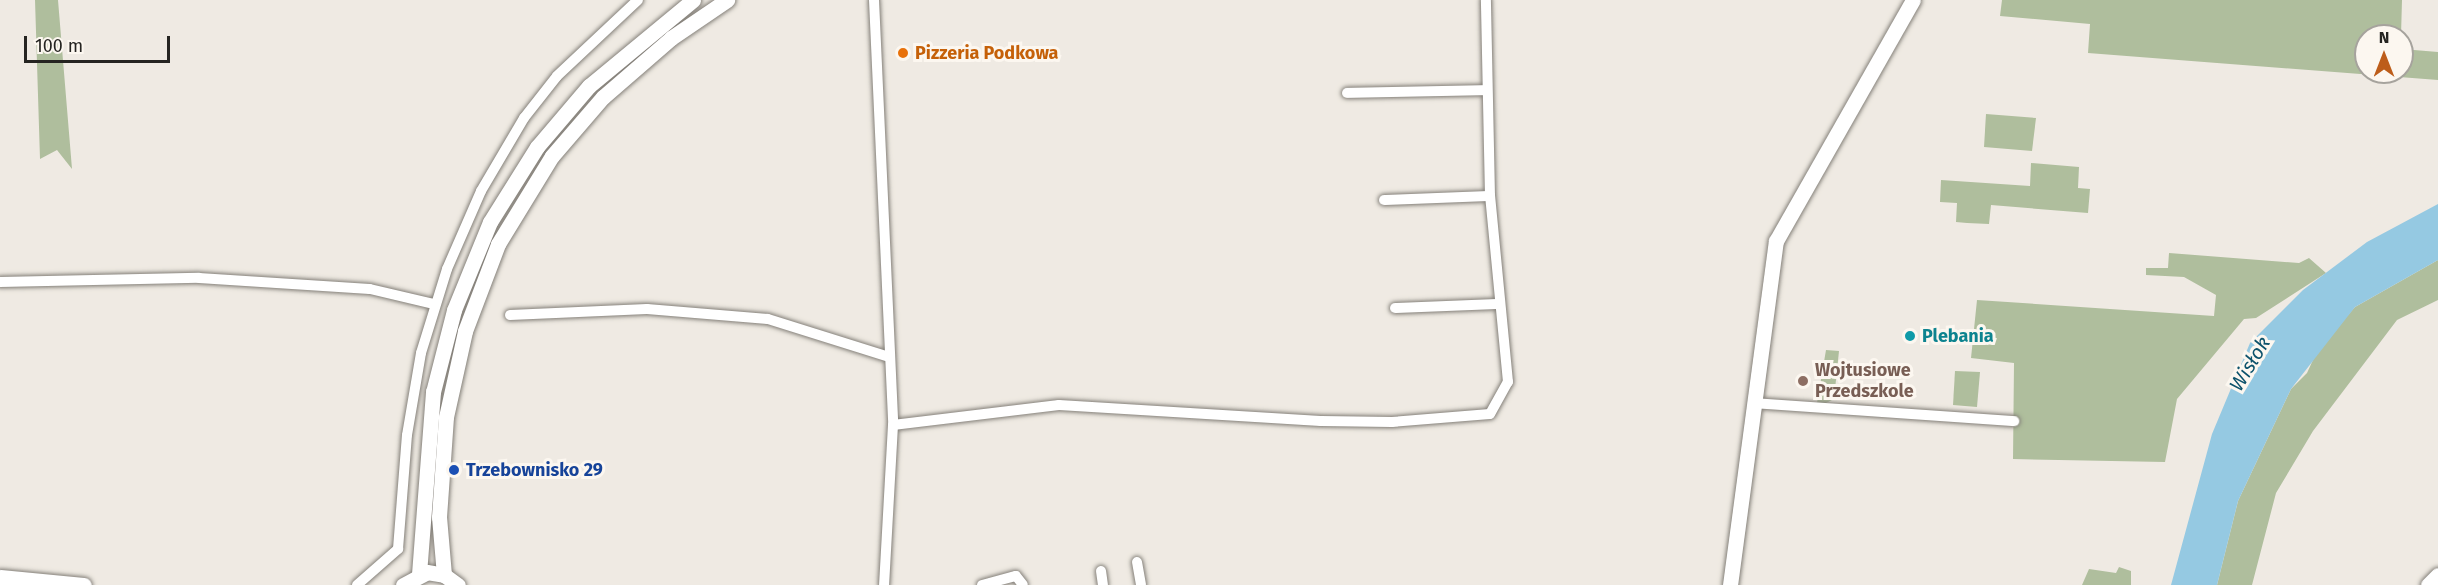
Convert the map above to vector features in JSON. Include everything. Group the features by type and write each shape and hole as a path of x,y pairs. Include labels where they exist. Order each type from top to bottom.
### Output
{"main road":[{"path":"419,574 433,392 454,310 490,222 537,147 589,86 693,0"},
{"path":"444,575 439,517 446,417 465,331 498,244 552,156 603,97 671,38 727,0"},
{"path":"1730,585 1781,227 1913,0"},
{"path":"403,585 419,574 444,575 458,585"},
{"path":"2428,585 2438,575"},
{"path":"0,577 84,585"}],"street":[{"path":"357,585 398,549 413,393 434,304 481,190 524,118 579,53 638,0"},
{"path":"874,0 893,425 884,585"},
{"path":"893,425 1059,405 1321,421 1490,414 1508,382 1497,304 1490,196 1486,0"},
{"path":"1347,93 1487,90"},
{"path":"1384,200 1490,196"},
{"path":"0,282 199,278 370,289 434,304"},
{"path":"1395,308 1497,304"},
{"path":"510,315 647,309 768,319 889,357"},
{"path":"1754,404 2014,421"},
{"path":"1137,562 1141,585"},
{"path":"1101,571 1103,585"},
{"path":"982,585 1016,576 1023,585"}],"green space":[{"path":"35,0 58,0 72,169 57,150 40,159"},
{"path":"2002,0 2402,0 2401,24 2354,24 2354,74 2088,53 2090,24 2000,16"},
{"path":"2414,50 2438,52 2438,80 2414,78"},
{"path":"1986,114 2036,118 2032,151 1984,147"},
{"path":"2031,163 2079,167 2078,188 2090,189 2088,213 1991,205 1989,224 1967,223 1956,222 1957,203 1940,202 1941,180 2030,186"},
{"path":"2169,253 2299,263 2309,258 2326,273 2256,318 2244,319 2177,399 2165,462 2013,459 2014,363 1971,358 1977,300 2214,316 2216,295 2184,277 2146,275 2146,268 2168,268"},
{"path":"2438,260 2438,300 2397,320 2313,431 2276,493 2252,585 2217,585 2238,501 2291,389 2307,373 2318,349 2355,307"},
{"path":"1826,350 1839,351 1834,399 1824,404 1817,403"},
{"path":"1955,371 1980,372 1977,407 1953,405"},
{"path":"2119,567 2131,571 2131,585 2082,585 2089,569 2116,573"}],"water":[{"name":"Wisłok","path":"2438,204 2438,260 2355,307 2291,389 2238,501 2217,585 2171,585 2212,434 2250,343 2303,290 2367,242"}],"place":[{"name":"Pizzeria Podkowa","path":"903,53"},
{"name":"Plebania","path":"1910,336"},
{"name":"Wojtusiowe Przedszkole","path":"1803,381"},
{"name":"Trzebownisko 29","path":"454,470"}]}
